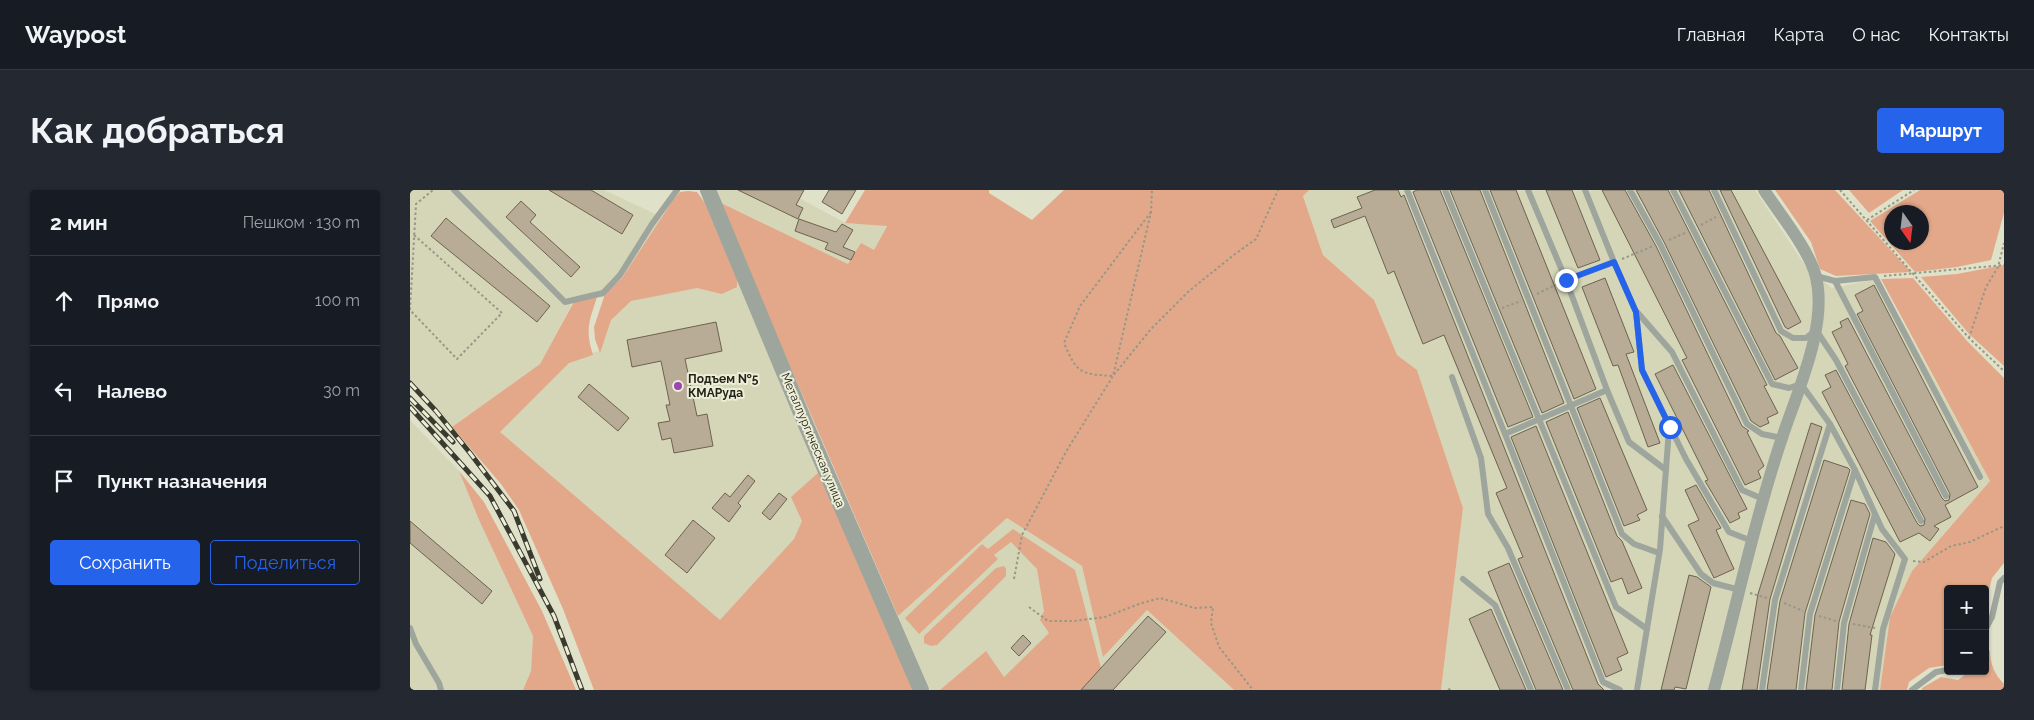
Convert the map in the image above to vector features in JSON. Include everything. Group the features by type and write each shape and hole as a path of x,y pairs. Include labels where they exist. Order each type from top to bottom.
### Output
{"street":[{"name":"Металлургическая улица","path":"708,190 806,425 920,690"},
{"path":"1714,690 1763,499 1782,438 1802,384 1816,330 1818,298 1816,276 1805,252 1764,190"}],"lane":[{"path":"454,190 565,302 603,293 620,275 652,224 677,190"},
{"path":"1407,190 1603,682 1620,690"},
{"path":"1445,190 1616,607 1647,629"},
{"path":"1485,190 1622,534 1634,544 1658,553"},
{"path":"1528,190 1566,280 1606,390 1629,442 1666,470"},
{"path":"1585,190 1636,312 1642,370 1686,459 1729,532 1752,542"},
{"path":"1630,190 1660,244 1747,424 1762,434 1782,438"},
{"path":"1673,190 1772,384 1789,388 1802,384 1830,424 1855,470 1882,528 1905,559 1883,628 1875,690"},
{"path":"1714,190 1781,331 1793,338 1806,338 1816,330 1836,360 1921,521"},
{"path":"1816,276 1835,281 1875,277 1980,477"},
{"path":"1835,281 1946,496"},
{"path":"1636,312 1672,352 1742,490 1763,499"},
{"path":"1452,378 1480,458 1488,514 1508,548 1568,690"},
{"path":"1505,434 1606,390"},
{"path":"1762,690 1775,600 1830,424"},
{"path":"1637,690 1658,553 1670,427"},
{"path":"1801,690 1810,614 1855,470"},
{"path":"1837,690 1844,623 1875,514"},
{"path":"1662,516 1701,574 1713,583 1741,590"},
{"path":"1989,623 2000,582 2004,578"},
{"path":"1463,579 1495,605 1532,690"},
{"path":"410,628 416,644 441,690"},
{"path":"1912,690 1936,672 1944,671"}],"path":[{"path":"414,235 502,313 457,359 410,310 414,235 416,204 433,190"},
{"path":"1114,376 1151,212 1152,190"},
{"path":"1014,579 1022,535 1067,450 1114,376 1151,328 1189,290 1256,239 1278,190"},
{"path":"1840,190 1969,338 2004,371"},
{"path":"1867,220 1914,190"},
{"path":"1114,376 1087,375 1073,364 1064,343 1080,306 1151,212"},
{"path":"1566,280 1660,244 1725,213"},
{"path":"1969,338 1986,287 1998,266 2004,242"},
{"path":"1875,277 1915,275 2004,265"},
{"path":"1905,559 1924,562 1951,546 1970,542 2004,526"},
{"path":"1029,607 1048,621 1074,622 1105,617 1138,604 1160,598 1195,608 1213,607 1211,623 1219,647 1245,683 1253,690"},
{"path":"1448,690 1452,688"}],"shaded area":[{"path":"410,190 604,190 662,217 619,282 605,297 584,299 572,297 571,306 540,364 452,427 410,383"},
{"path":"714,190 785,190 845,223 887,225 874,251 848,264 719,202"},
{"path":"865,190 989,190 989,193 1032,220 1064,190 1309,190 1303,196 1323,255 1374,300 1397,355 1417,370 1463,508 1441,690 1234,690 1147,610 1103,657 1082,566 1007,518 898,616 719,202 848,264 861,243 874,250 887,226 845,223"},
{"path":"1309,190 1755,190 1806,267 1832,288 1879,279 1990,481 1912,571 1890,617 1880,690 1441,690 1463,508 1417,370 1397,355 1374,300 1323,255 1303,195"},
{"path":"1775,190 1835,190 1884,243 1884,250 1891,250 1911,272 1836,276 1820,269 1811,242"},
{"path":"1849,190 1903,190 1869,213"},
{"path":"1920,190 2004,190 2004,213 1991,260 1957,267 1915,272 1896,250 1929,250 1929,205 1896,205"},
{"path":"680,192 697,192 705,203 737,279 737,287 722,294 697,288 631,301 611,320 600,353 595,339 594,327 605,294 622,278 673,200"},
{"path":"1884,212 1884,237 1870,221"},
{"path":"2004,265 2004,366 1969,334 1921,277 1957,274"},
{"path":"1913,278 1968,342 2004,378 2004,563 1992,578 1989,590 1989,585 1944,585 1944,666 1929,668 1909,682 1907,690 1880,690 1890,617 1912,571 1990,481 1881,279"},
{"path":"737,279 823,474 797,539 719,624 497,433 568,360 599,351 609,318 626,299"},
{"path":"597,297 589,326 589,338 593,355 569,363 500,432 720,620 794,539 802,521 791,497 819,472 915,690 594,690 563,609 519,510 501,484 452,427 540,364 576,298"},
{"path":"410,420 459,471 479,520 533,636 531,671 523,690 410,690"},
{"path":"459,471 484,502 542,611 576,690 523,690 531,671 533,636 479,520"},
{"path":"1007,518 1082,566 1103,656 1147,610 1234,690 930,690 898,616"},
{"path":"1013,529 1075,570 1101,668 1081,690 940,690 986,651 1004,677 1049,633 1040,620 1044,611 1037,569 1011,542 994,555 998,559 919,634 905,618 982,544 988,549"},
{"path":"1004,566 1006,576 937,645 931,646 924,643 924,636 996,568"},
{"path":"1989,651 1992,665 2004,684 2004,690 1922,690 1922,688 1941,677 1958,680 1965,675 1989,675"}],"building":[{"path":"549,190 591,190 633,215 622,234"},
{"path":"738,190 804,190 796,205 803,208 798,219"},
{"path":"829,190 856,190 842,214 822,202"},
{"path":"1375,190 1398,190 1401,197 1404,195 1598,684 1604,690 1573,690 1518,559 1523,557 1496,493 1507,488 1444,335 1423,344 1394,271 1388,274 1365,216 1334,228 1331,220 1362,208 1357,197"},
{"path":"1417,190 1440,190 1533,417 1508,427 1413,192"},
{"path":"1450,190 1480,190 1564,403 1542,413"},
{"path":"1490,190 1516,190 1596,389 1574,399"},
{"path":"1546,190 1572,190 1600,260 1578,268"},
{"path":"1602,190 1625,190 1656,246 1742,426 1749,431 1747,432 1764,466 1758,471 1761,478 1745,485 1682,360 1687,358"},
{"path":"1636,190 1668,190 1767,385 1764,386 1778,413 1767,418 1769,423 1760,427 1751,421 1664,242"},
{"path":"1679,190 1709,190 1776,333 1780,336 1798,368 1775,380"},
{"path":"1720,190 1731,190 1801,322 1788,329 1785,327"},
{"path":"521,201 536,215 530,222 580,267 571,277 506,217"},
{"path":"446,218 550,306 537,322 431,236"},
{"path":"799,219 836,232 842,224 853,230 843,247 855,252 851,260 825,249 828,243 795,231"},
{"path":"1605,278 1634,352 1626,354 1660,443 1648,447 1618,365 1613,366 1582,287"},
{"path":"1874,285 1978,487 1945,505 1951,517 1934,526 1939,529 1930,541 1919,533 1900,542 1822,392 1831,387 1825,375 1836,370 1917,523 1920,526 1924,525 1925,519 1845,366 1848,364 1832,332 1842,327 1840,322 1848,318 1942,498 1945,501 1949,500 1950,494 1857,314 1863,311 1855,295"},
{"name":"Подъем №5 КМАРуда","path":"716,322 722,351 685,359 697,416 707,414 713,446 674,453 671,438 662,440 658,423 670,421 666,405 670,405 661,361 632,367 627,340"},
{"path":"1673,365 1747,509 1738,513 1740,518 1730,523 1705,481 1708,480 1655,374"},
{"path":"589,384 629,418 618,431 578,397"},
{"path":"1600,398 1647,510 1637,515 1640,520 1624,526 1577,408"},
{"path":"1568,412 1617,536 1622,541 1642,588 1628,594 1622,578 1611,582 1546,422"},
{"path":"1811,423 1822,427 1770,599 1757,690 1742,690 1758,594"},
{"path":"1536,426 1628,653 1617,658 1622,670 1606,677 1511,437"},
{"path":"1824,460 1850,470 1805,613 1796,690 1767,690 1780,601"},
{"path":"748,475 755,481 738,503 741,506 729,522 712,508 725,493 730,497"},
{"path":"1696,485 1721,528 1716,530 1734,569 1714,578 1688,525 1699,520 1685,490"},
{"path":"779,493 787,499 770,520 762,513"},
{"path":"1851,500 1865,504 1870,514 1839,622 1832,690 1806,690 1815,615"},
{"path":"693,520 715,538 687,573 665,555"},
{"path":"410,521 492,591 482,604 410,543"},
{"path":"1873,538 1886,542 1895,554 1870,635 1872,635 1865,690 1842,690 1849,624"},
{"path":"1509,563 1563,690 1536,690 1488,572"},
{"path":"1689,575 1697,577 1711,587 1686,689 1675,687 1674,690 1661,690"},
{"path":"1491,609 1526,690 1500,690 1469,619"},
{"path":"1148,616 1166,632 1113,690 1081,690"},
{"path":"1023,635 1031,643 1019,656 1011,648"}],"railway":[{"path":"410,383 436,411 514,511 540,579"},
{"path":"410,398 453,442"},
{"path":"410,407 490,496 554,616 582,690"}],"place":[{"name":"Подъем №5 КМАРуда","path":"678,386"}],"route":[{"path":"1566,280 1614,262 1636,312 1642,370 1670,427"}]}
